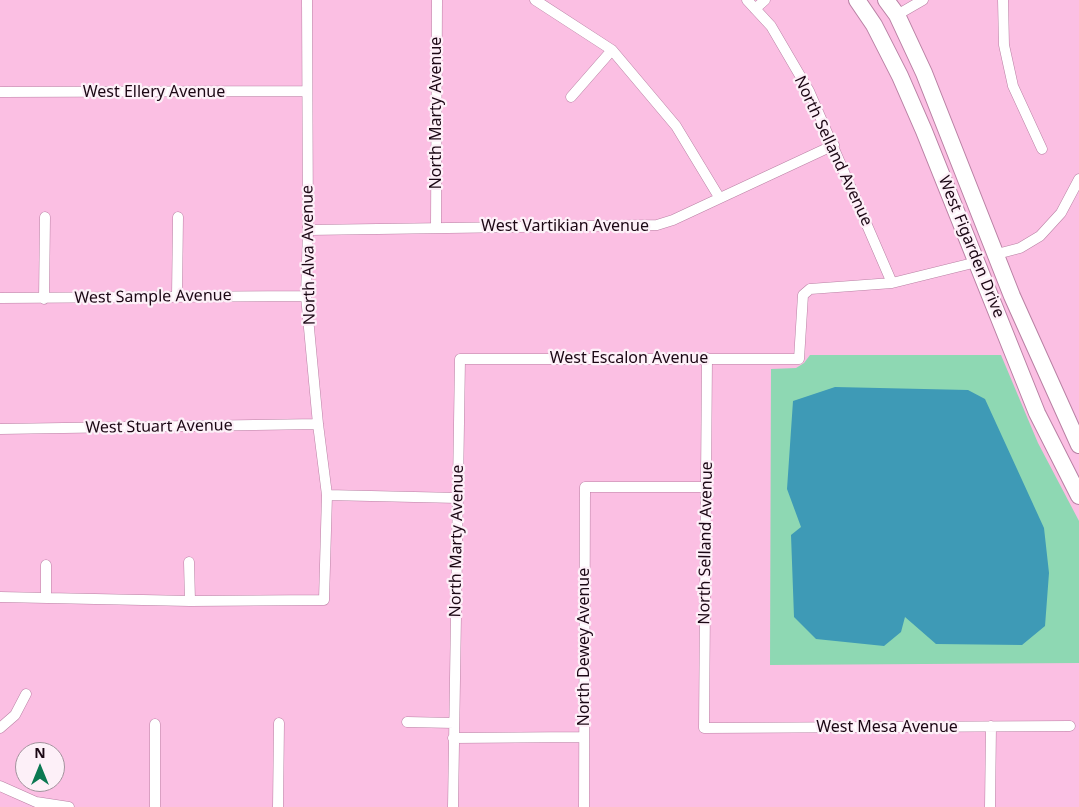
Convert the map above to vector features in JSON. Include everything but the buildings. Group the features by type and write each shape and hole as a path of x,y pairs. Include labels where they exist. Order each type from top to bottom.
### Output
{"main road":[{"name":"West Figarden Drive","path":"857,0 874,26 900,76 1037,413 1079,496"},
{"name":"West Figarden Drive","path":"886,0 897,15 924,73 1012,296 1079,445"},
{"path":"962,227 973,229 982,244 997,254"},
{"path":"977,262 990,267 1012,296"}],"street":[{"name":"North Alva Avenue","path":"190,600 324,600 327,495 306,296 308,230 307,0"},
{"name":"North Marty Avenue","path":"436,227 437,0"},
{"path":"535,0 612,50 676,126 720,197"},
{"name":"North Selland Avenue","path":"747,0 771,26 809,91 834,144 892,283"},
{"path":"755,9 765,0"},
{"path":"897,15 923,0"},
{"path":"1004,0 1004,45 1013,86 1042,149"},
{"path":"571,97 612,50"},
{"name":"West Ellery Avenue","path":"0,92 307,91"},
{"name":"West Vartikian Avenue","path":"308,230 657,225 673,220 834,144"},
{"path":"997,254 1020,248 1040,236 1061,213 1079,179"},
{"path":"44,299 45,217"},
{"path":"177,296 178,217"},
{"path":"892,283 977,262"},
{"name":"West Escalon Avenue","path":"460,359 799,359 803,295 810,289 892,283"},
{"name":"West Sample Avenue","path":"0,298 306,296"},
{"name":"North Selland Avenue","path":"704,728 707,358"},
{"name":"North Marty Avenue","path":"453,807 460,359"},
{"name":"West Stuart Avenue","path":"0,429 318,424"},
{"name":"North Dewey Avenue","path":"584,807 585,487 706,487"},
{"path":"327,495 458,498"},
{"path":"0,597 190,600 189,562"},
{"path":"46,566 46,597"},
{"path":"0,728 15,715 26,694"},
{"path":"407,722 454,723"},
{"path":"278,723 278,807"},
{"path":"155,724 155,807"},
{"path":"990,807 991,726"},
{"name":"West Mesa Avenue","path":"704,728 1070,726"},
{"path":"453,738 583,736"},
{"path":"0,786 36,805 69,807"}],"green space":[{"path":"810,355 1001,355 1038,443 1079,521 1079,663 770,665 771,369 796,368 804,363"}],"water":[{"path":"835,387 968,390 985,399 1044,528 1049,573 1045,626 1022,645 936,644 905,617 901,632 884,646 816,639 794,617 791,535 801,527 787,489 793,401"}]}
